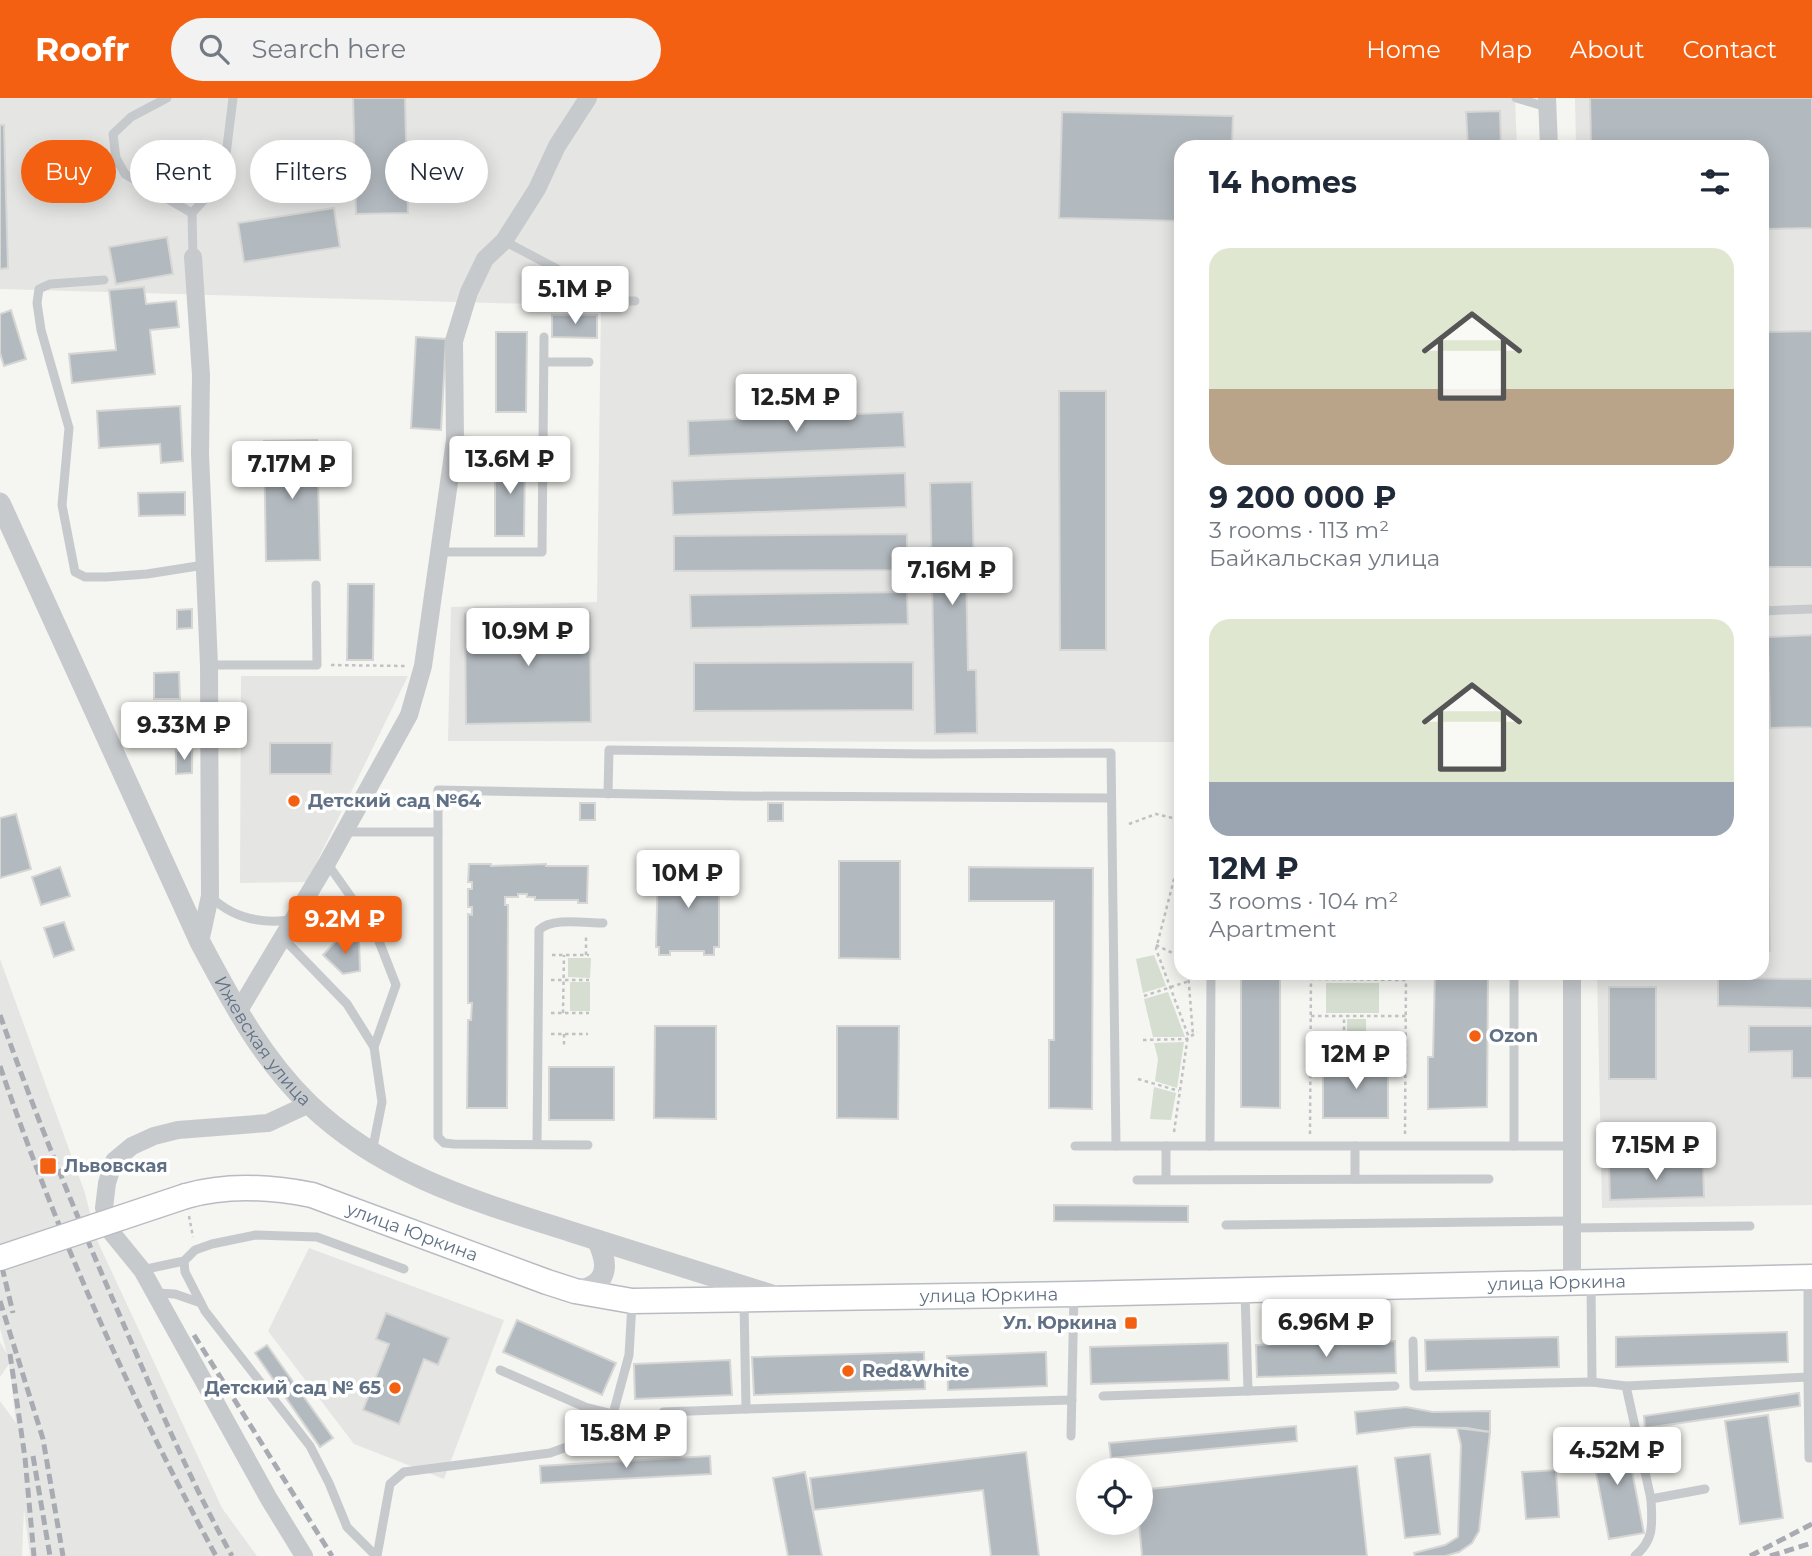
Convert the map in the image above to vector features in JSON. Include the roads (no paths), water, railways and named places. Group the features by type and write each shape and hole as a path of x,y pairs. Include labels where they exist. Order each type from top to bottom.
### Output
{"main road":[{"name":"улица Юркина","path":"0,1258 186,1196 242,1188 312,1195 575,1291 632,1301 787,1300 1810,1277"}],"street":[{"path":"238,1012 327,863 409,715 423,666 455,440 454,341 469,292 485,259 505,241 537,189 557,146 587,98"},
{"path":"1547,102 1549,140"},
{"path":"193,257 201,375 200,454 209,665 209,895 200,942"},
{"name":"Ижевская улица","path":"0,503 200,942 238,1012 267,1057 309,1104 338,1129 372,1152 413,1176 463,1198 787,1300"},
{"path":"1572,980 1571,1225 1581,1282"},
{"path":"304,1556 269,1499 142,1270 111,1232 104,1208 107,1183 114,1161 132,1146 153,1136 178,1130 268,1123 309,1104"},
{"path":"575,1291 588,1289 601,1280 605,1267 604,1254 597,1240"}],"lane":[{"path":"167,98 131,117 113,134 116,158 125,174 192,213"},
{"path":"193,257 192,213 223,179 233,98"},
{"path":"1516,98 1547,102"},
{"path":"505,241 618,301 635,300"},
{"path":"104,280 50,284 40,289 37,303 50,366 69,428 62,505 75,572 85,577 106,577 204,565"},
{"path":"439,552 542,552 544,337"},
{"path":"544,362 589,362"},
{"path":"455,440 542,442"},
{"path":"209,665 317,665 316,585"},
{"path":"1769,611 1812,609"},
{"path":"608,794 609,750 915,754 1111,753 1116,1146"},
{"path":"587,1145 454,1144 444,1143 438,1137 438,790 1111,799"},
{"path":"344,832 438,832"},
{"path":"327,863 375,931 396,985 374,1047"},
{"path":"209,895 235,914 252,921 269,923 293,920"},
{"path":"537,1144 539,930 544,925 603,923"},
{"path":"283,938 347,1004 374,1047 382,1102 372,1152"},
{"path":"1210,1146 1211,980"},
{"path":"1514,980 1514,1146"},
{"path":"1075,1146 1572,1146"},
{"path":"1166,1179 1170,1146"},
{"path":"1355,1146 1355,1179"},
{"path":"1137,1180 1489,1179"},
{"path":"1226,1225 1750,1226"},
{"path":"142,1270 184,1261 195,1250 212,1244 256,1235 317,1237 404,1269"},
{"path":"184,1261 185,1272 201,1303 310,1446 347,1527 376,1556"},
{"path":"1810,1277 1808,1377 1809,1458 1812,1458"},
{"path":"1581,1282 1592,1382"},
{"path":"1245,1290 1248,1391"},
{"path":"154,1293 175,1294 201,1303"},
{"path":"1071,1436 1073,1294"},
{"path":"744,1300 747,1409"},
{"path":"376,1556 390,1484 404,1472 550,1453 581,1442 612,1414 629,1354 632,1301"},
{"path":"1413,1341 1414,1386 1592,1382 1626,1386 1808,1377"},
{"path":"500,1370 585,1407 612,1414"},
{"path":"1103,1396 1395,1386"},
{"path":"1626,1386 1651,1499 1652,1529 1646,1546 1635,1556"},
{"path":"663,1412 1072,1400"},
{"path":"1651,1499 1705,1489"}],"railway":[{"path":"0,1015 42,1129 104,1279 187,1468 232,1556"},
{"path":"0,1066 46,1192 98,1316 154,1436 216,1556"},
{"path":"2,1267 13,1313"},
{"path":"0,1301 43,1439 63,1556"},
{"path":"194,1335 332,1556"},
{"path":"10,1354 25,1458 34,1556"},
{"path":"33,1456 50,1556"},
{"path":"1750,1556 1812,1524"},
{"path":"1770,1556 1812,1543"}],"place":[{"name":"Детский сад №64","path":"294,801"},
{"name":"Ozon","path":"1475,1036"},
{"name":"Львовская","path":"48,1166"},
{"name":"Ул. Юркина","path":"1131,1323"},
{"name":"Red&White","path":"848,1371"},
{"name":"Детский сад № 65","path":"395,1388"}]}
